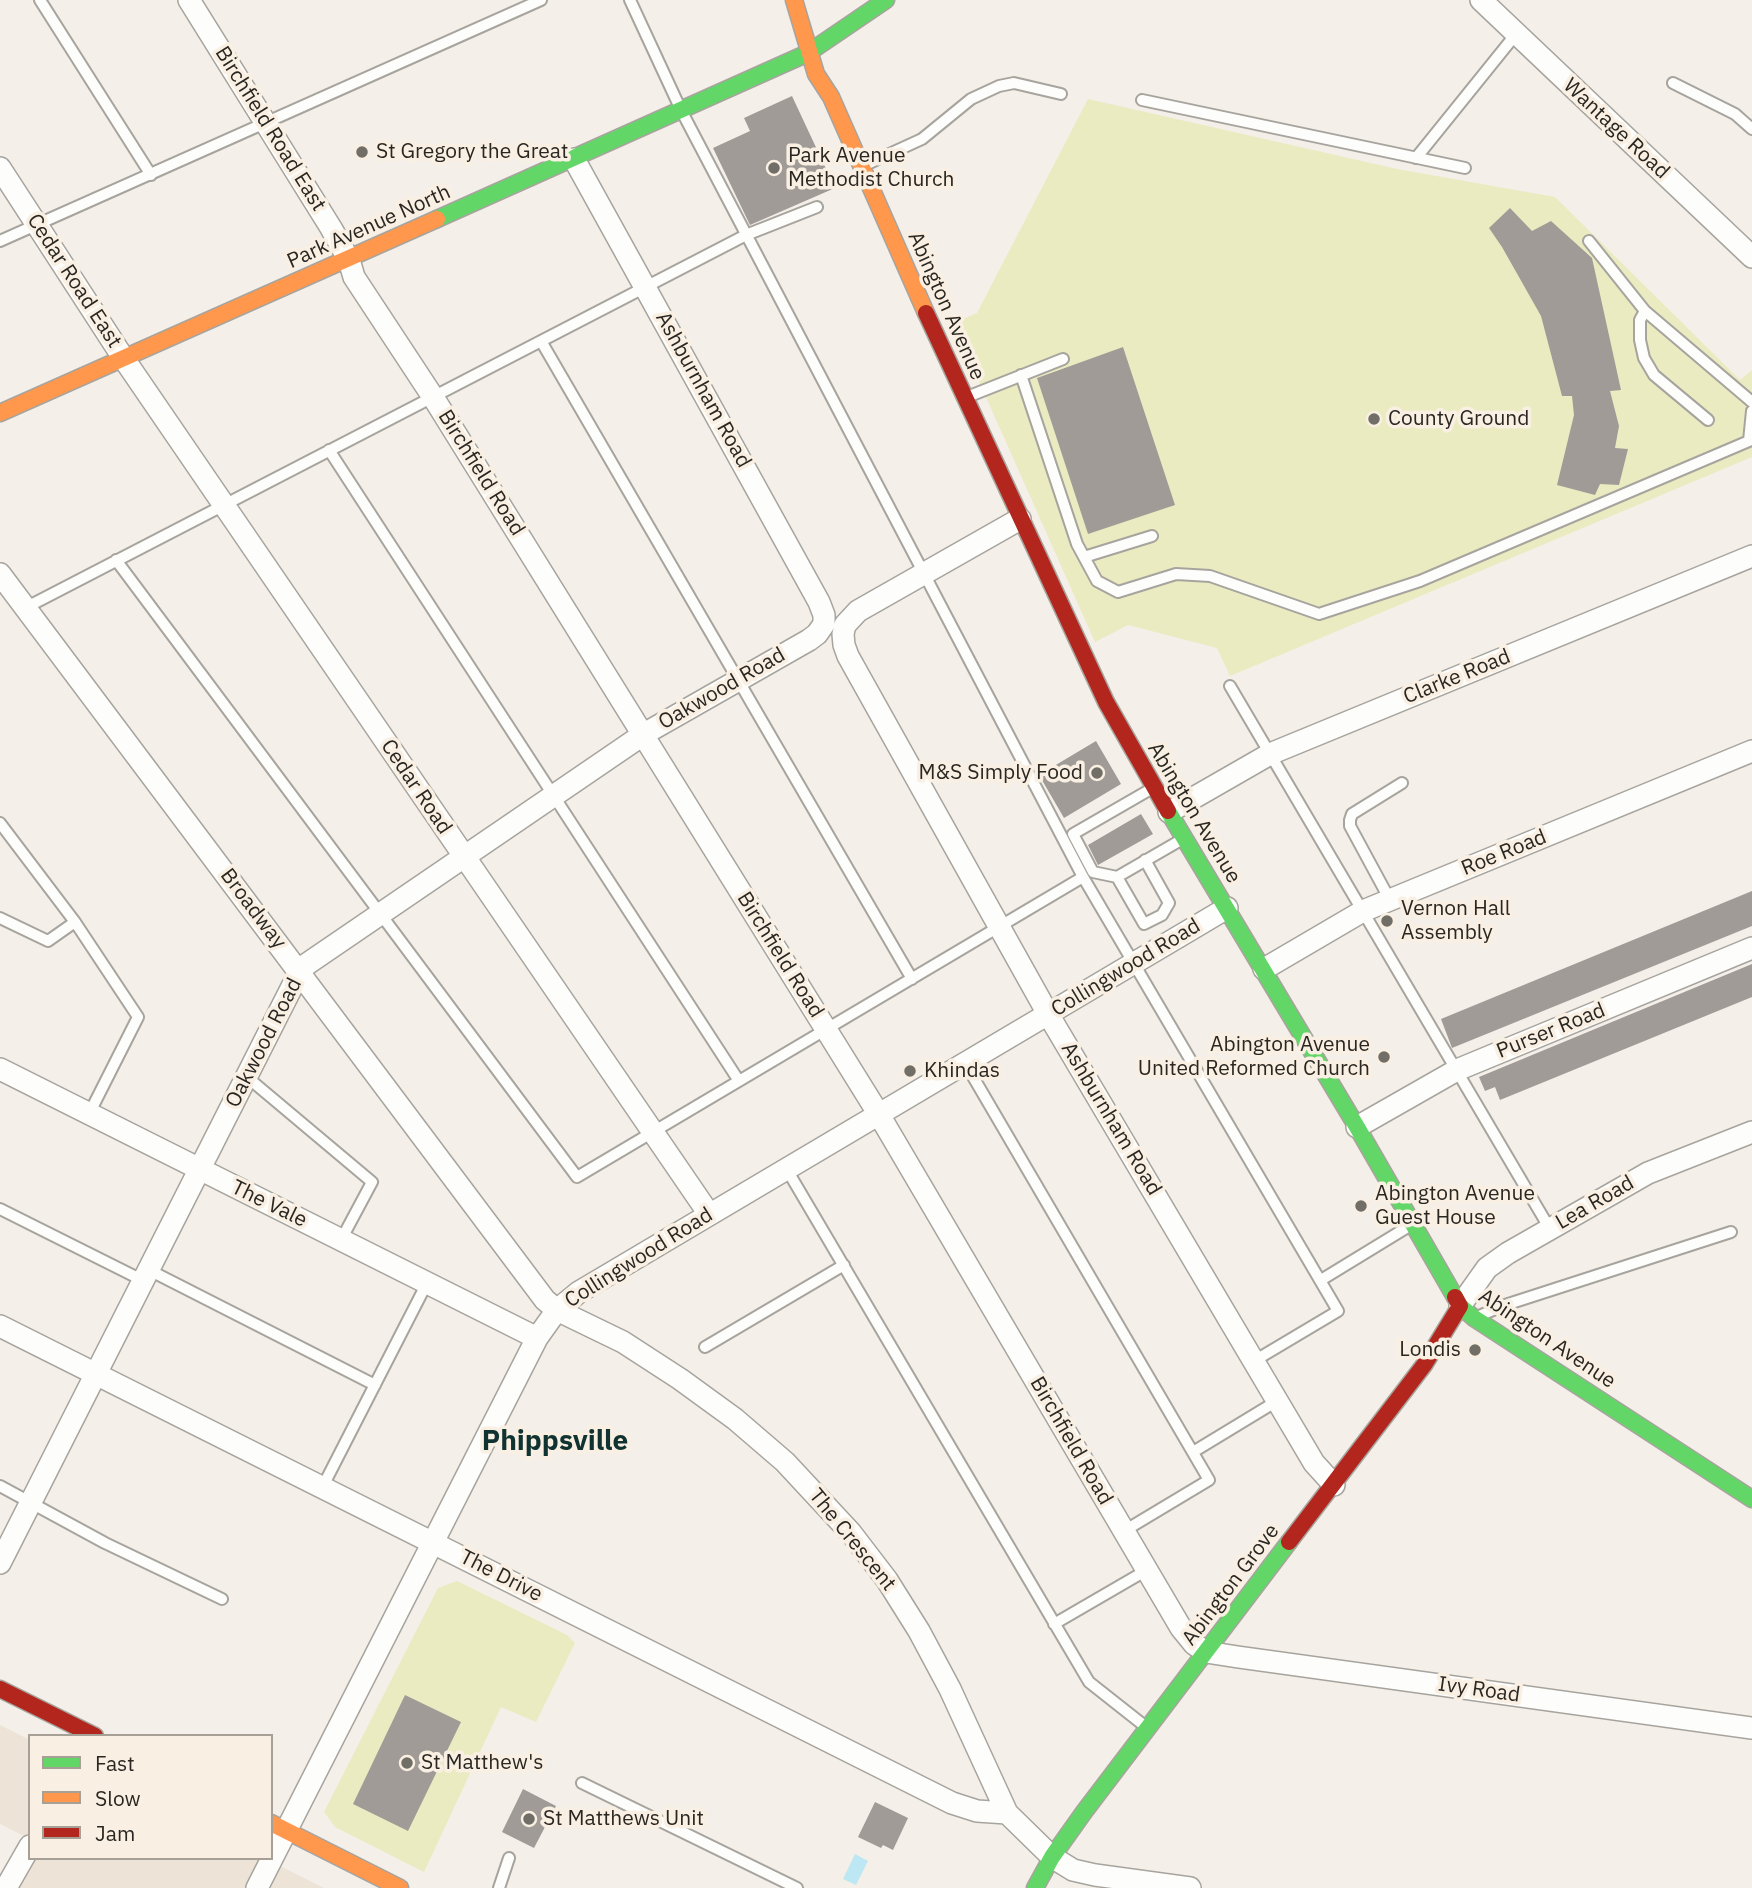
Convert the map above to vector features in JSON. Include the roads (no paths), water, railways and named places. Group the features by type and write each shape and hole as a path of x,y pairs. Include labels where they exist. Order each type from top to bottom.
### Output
{"main road":[{"name":"Park Avenue North","path":"0,413 754,79 808,53 885,1"},
{"path":"861,2 885,1"},
{"path":"754,79 788,41 793,30 794,3"},
{"name":"Abington Avenue","path":"794,3 816,74 833,102 964,398 1106,702 1184,838 1467,1312 1752,1499"},
{"path":"833,102 830,61 842,30"},
{"path":"754,79 780,76 795,78 820,91 833,102"},
{"name":"Abington Grove","path":"1035,1888 1052,1857 1148,1729 1467,1312"},
{"path":"0,1689 86,1734"},
{"path":"279,1827 400,1888"}],"street":[{"name":"Wantage Road","path":"1481,0 1752,257"},
{"name":"Birchfield Road East","path":"198,3 349,260"},
{"name":"Ashburnham Road","path":"574,159 824,615 1048,1014 1314,1463 1334,1485"},
{"name":"Cedar Road East","path":"0,168 124,359"},
{"name":"Birchfield Road","path":"349,260 354,277 433,397 878,1113 1181,1628 1194,1644 1206,1652"},
{"name":"Cedar Road","path":"124,359 709,1214"},
{"name":"Oakwood Road","path":"0,1563 300,971 644,734 809,640 845,625 851,617 923,573 1020,519"},
{"name":"Clarke Road","path":"1169,812 1270,754 1752,556"},
{"name":"Broadway","path":"0,574 545,1300 557,1310"},
{"name":"Roe Road","path":"1264,969 1363,911 1752,751"},
{"name":"Collingwood Road","path":"273,1844 279,1827 433,1542 537,1338 557,1310 579,1292 709,1214 1227,908"},
{"name":"Purser Road","path":"1357,1127 1457,1070 1752,947"},
{"name":"The Vale","path":"0,1069 537,1338"},
{"name":"Lea Road","path":"1467,1312 1487,1268 1508,1253 1648,1173 1752,1132"},
{"name":"The Crescent","path":"557,1310 623,1342 680,1379 734,1419 785,1462 815,1492 887,1580 919,1631 950,1689 1007,1813 1052,1857 1073,1870 1095,1875 1190,1888"},
{"name":"The Drive","path":"0,1326 952,1803 977,1811 1007,1813"},
{"name":"Ivy Road","path":"1206,1652 1752,1728"},
{"path":"6,1888 28,1850"},
{"name":"Collingwood Road","path":"257,1888 267,1860"}],"lane":[{"path":"40,0 152,175"},
{"path":"0,241 541,0"},
{"path":"630,0 681,110 1083,877 1338,1311 1254,1361"},
{"path":"1416,158 1516,34"},
{"path":"861,167 922,139 971,99 999,86 1014,83 1061,94"},
{"path":"1673,83 1735,114 1752,130"},
{"path":"1142,100 1465,168"},
{"path":"26,608 746,235 817,207"},
{"path":"1589,241 1645,311 1752,402"},
{"path":"1645,311 1640,320 1644,358 1654,375 1709,420"},
{"path":"541,341 912,979"},
{"path":"964,398 1063,359"},
{"path":"1021,375 1077,544 1097,581 1118,592 1176,574 1210,576 1319,614 1420,581 1749,441 1752,411"},
{"path":"329,450 739,1081"},
{"path":"1084,557 1152,536"},
{"path":"116,561 577,1177 1083,877"},
{"path":"1230,686 1550,1229"},
{"path":"1390,900 1350,826 1350,820 1352,814 1402,783"},
{"path":"1154,787 1073,834 1093,872 1116,877 1184,838"},
{"path":"0,824 75,922 138,1017 89,1114"},
{"path":"1116,877 1144,924 1162,915 1169,903 1145,860"},
{"path":"0,918 48,941 75,922"},
{"path":"965,1063 1209,1480 1124,1531"},
{"path":"247,1077 372,1182 341,1240"},
{"path":"786,1168 1089,1682 1148,1729"},
{"path":"0,1209 146,1275 375,1385"},
{"path":"1321,1280 1413,1223"},
{"path":"1467,1312 1502,1306 1731,1232"},
{"path":"705,1347 844,1265"},
{"path":"322,1488 427,1283"},
{"path":"1194,1452 1277,1401"},
{"path":"0,1486 105,1543 222,1600"},
{"path":"1054,1624 1147,1570"},
{"path":"582,1783 797,1888"},
{"path":"499,1888 509,1858"}],"water":[{"path":"855,1854 868,1861 856,1885 843,1879"}],"place":[{"name":"St Gregory the Great","path":"362,152"},
{"name":"Park Avenue Methodist Church","path":"774,168"},
{"name":"County Ground","path":"1374,419"},
{"name":"M&S Simply Food","path":"1097,773"},
{"name":"Vernon Hall Assembly","path":"1387,921"},
{"name":"Abington Avenue United Reformed Church","path":"1384,1057"},
{"name":"Khindas","path":"910,1071"},
{"name":"Abington Avenue Guest House","path":"1361,1206"},
{"name":"Londis","path":"1475,1350"},
{"name":"St Matthew's","path":"407,1763"},
{"name":"St Matthews Unit","path":"529,1819"}],"district":[{"name":"Phippsville","path":"555,1442"}]}
